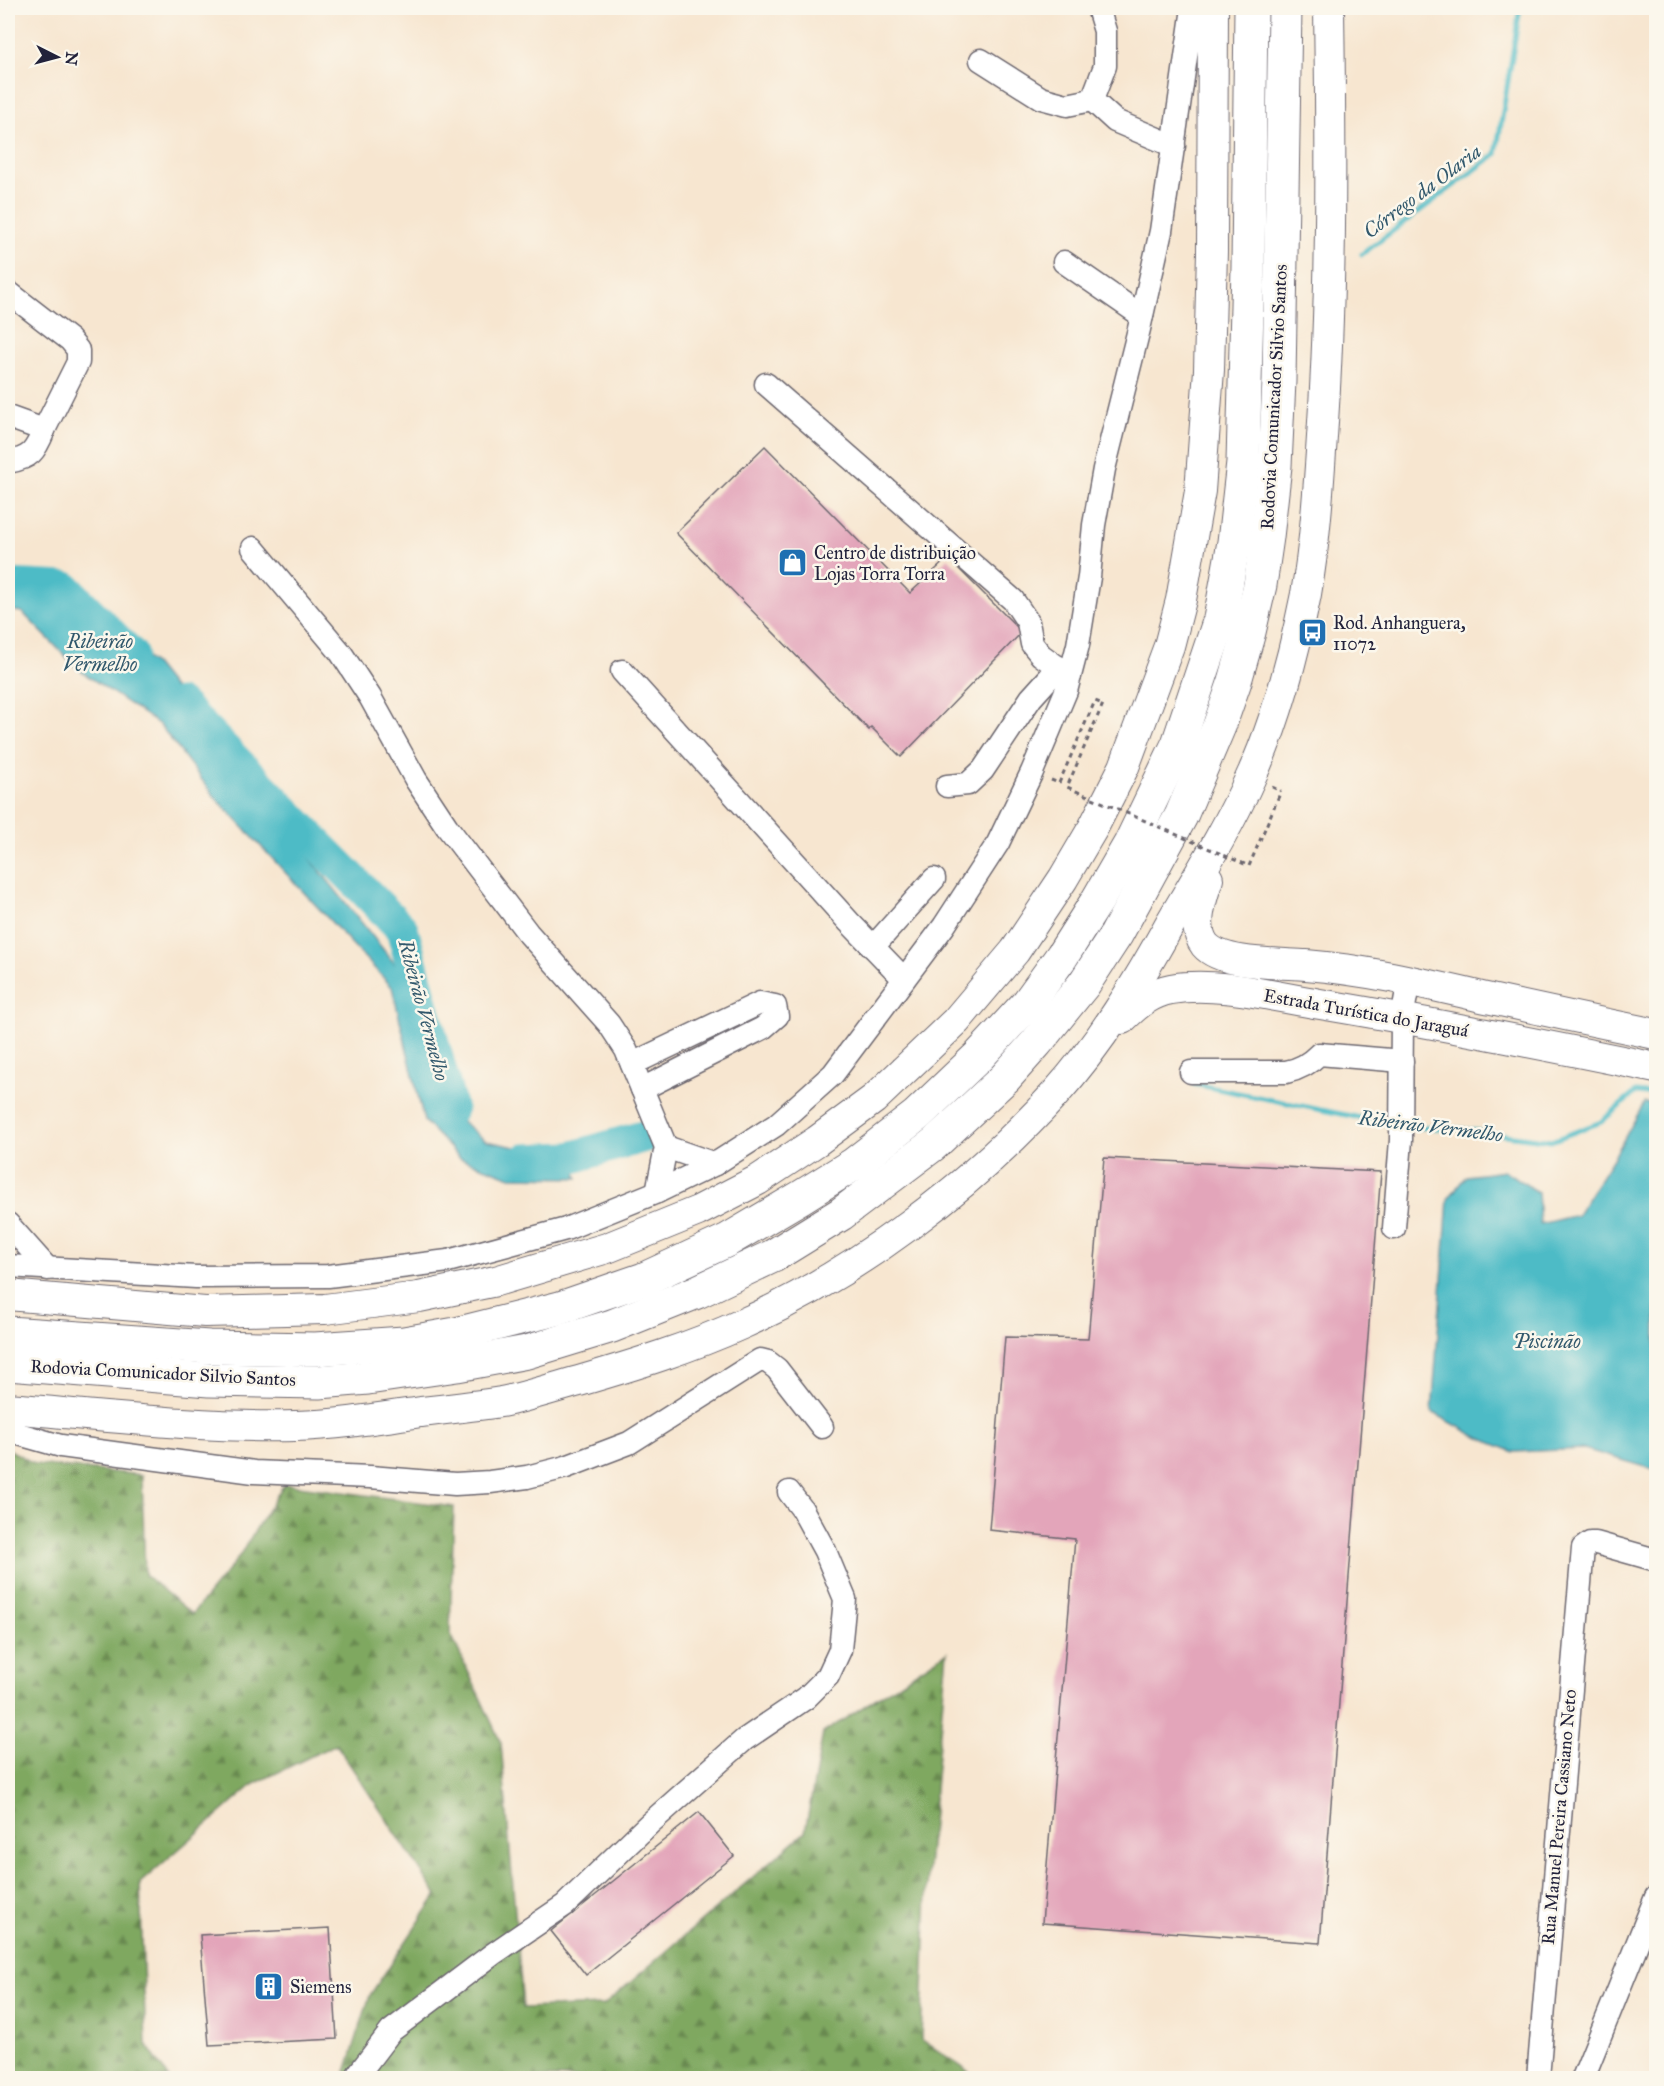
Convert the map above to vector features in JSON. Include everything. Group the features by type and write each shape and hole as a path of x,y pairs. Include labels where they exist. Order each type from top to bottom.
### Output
{"highway":[{"name":"Rodovia Comunicador Silvio Santos","path":"8,1333 209,1347 315,1349 404,1343 456,1334 561,1308 644,1279 728,1240 801,1197 854,1164 917,1115 979,1056 1028,1003 1062,956 1130,844 1178,744 1220,619 1234,542 1243,462 1251,8"},
{"name":"Rodovia Comunicador Silvio Santos","path":"8,1364 209,1380 319,1382 368,1378 527,1352 612,1326 697,1292 773,1256 841,1214 934,1144 1005,1078 1084,984 1131,908 1181,816 1220,724 1249,632 1260,585 1275,466 1279,381 1285,8"}],"main road":[{"path":"8,1295 205,1312 314,1309 419,1297 496,1281 607,1248 698,1211 758,1180 817,1141 874,1099 956,1021 1015,951 1058,887 1093,828 1124,767 1169,646 1181,600 1200,491 1209,370 1214,8"},
{"path":"8,1408 218,1424 299,1426 506,1401 626,1367 672,1352 745,1323 810,1289 872,1252 989,1160 1060,1089 1093,1047 1154,952 1224,830 1251,777 1275,710 1305,597 1318,502 1328,350 1331,152 1329,8"},
{"name":"Estrada Turística do Jaraguá","path":"1224,830 1199,915 1200,935 1206,945 1218,954 1234,958 1327,966 1409,980 1656,1029"},
{"name":"Estrada Turística do Jaraguá","path":"1093,1047 1142,999 1174,988 1218,988 1402,1018 1652,1067"}],"street":[{"path":"1092,100 1106,66 1105,31 1098,8"},
{"path":"946,786 968,784 983,770 1031,698 1064,672 1078,645 1104,469 1161,231 1193,8"},
{"path":"981,60 1041,98 1067,105 1092,100"},
{"path":"1092,100 1115,121 1174,146"},
{"path":"1064,262 1142,316"},
{"path":"8,292 70,340 78,350 78,362 37,446 23,460 8,462"},
{"path":"8,1266 196,1277 328,1276 459,1258 566,1229 657,1192 715,1164 776,1125 833,1074 944,926 998,843 1032,772 1066,691 1064,672 1041,655 1032,644 1028,622 1013,600 766,384"},
{"path":"8,417 44,430"},
{"path":"253,548 341,653 370,697 416,780 447,827 528,933 609,1024 626,1050 666,1147 657,1192"},
{"path":"622,671 904,980"},
{"path":"873,947 934,879"},
{"path":"1394,1228 1399,1185 1402,1018 1409,980"},
{"path":"632,1064 760,1003 775,1006 777,1016 763,1028 642,1089"},
{"path":"1652,1067 1656,1029"},
{"path":"1191,1072 1286,1072 1309,1064 1319,1054 1402,1071"},
{"path":"666,1147 715,1164"},
{"path":"8,1224 48,1269"},
{"path":"8,1431 61,1446 254,1472 370,1477 455,1484 490,1482 527,1477 566,1467 630,1443 760,1360 764,1360 777,1369 822,1427"},
{"path":"356,2079 391,2031 493,1954 565,1905 649,1824 744,1740 806,1698 828,1676 840,1650 845,1599 825,1551 802,1509 789,1492"},
{"name":"Rua Manuel Pereira Cassiano Neto","path":"1538,2079 1581,1555 1586,1544 1596,1543 1656,1560"},
{"path":"1582,2079 1656,1897"}],"path":[{"path":"1059,783 1095,700 1103,704 1067,787 1249,866 1281,791"}],"green space":[{"path":"8,1449 35,1464 142,1475 145,1575 192,1614 238,1558 284,1484 454,1507 450,1632 501,1743 523,2008 604,2005 805,1832 823,1733 947,1652 928,1869 921,2039 978,2078 344,2078 370,1995 437,1895 336,1744 254,1784 140,1883 146,2044 169,2078 8,2078"}],"water":[{"name":"Ribeirão Vermelho","path":"8,571 111,629 154,664 407,979 459,1119 486,1141 521,1148 566,1144 578,1178 511,1177 460,1158 424,1121 392,987 215,797 160,725 79,670 22,612 8,610"},
{"name":"Piscinão","path":"1644,1103 1656,1105 1656,1470 1584,1449 1514,1452 1479,1438 1432,1412 1448,1199 1466,1176 1505,1171 1538,1192 1540,1224 1577,1215 1614,1157"}],"building":[{"name":"Centro de distribuição Lojas Torra Torra","path":"765,446 910,593 948,558 1022,632 901,757 871,727 869,730 676,533"},
{"path":"1104,1158 1381,1172 1320,1943 1042,1923 1075,1539 989,1530 1005,1337 1088,1339"},
{"path":"699,1812 734,1856 586,1975 551,1931"},
{"name":"Siemens","path":"330,1928 337,2039 209,2045 200,1935"}],"waterway":[{"name":"Córrego da Olaria","path":"1362,254 1496,154 1520,8"},
{"name":"Ribeirão Vermelho","path":"8,585 66,588 131,654"},
{"name":"Ribeirão Vermelho","path":"180,704 402,929 451,1109"},
{"name":"Ribeirão Vermelho","path":"1194,1084 1395,1125"},
{"name":"Ribeirão Vermelho","path":"1407,1127 1461,1129 1551,1141 1601,1122 1636,1092 1656,1094"},
{"name":"Ribeirão Vermelho","path":"525,1160 570,1158 649,1135"}],"place":[{"name":"Centro de distribuição Lojas Torra Torra","path":"793,563"},
{"name":"Rod. Anhanguera, 11072","path":"1312,633"},
{"name":"Siemens","path":"269,1987"}]}
